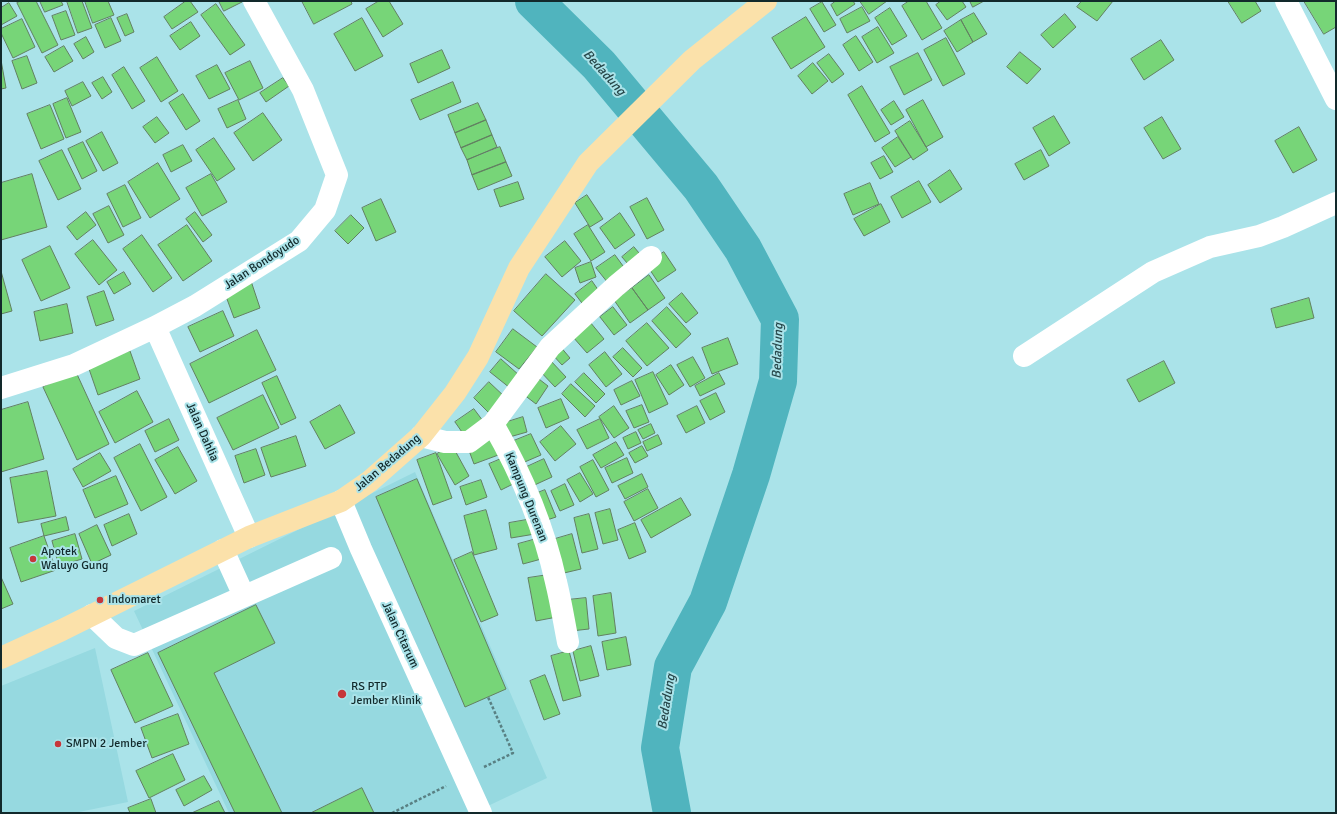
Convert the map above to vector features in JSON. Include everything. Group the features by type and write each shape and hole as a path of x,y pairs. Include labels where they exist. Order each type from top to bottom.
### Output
{"main road":[{"name":"Jalan Bedadung","path":"1,658 92,615 249,537 341,501 370,481 421,436 455,393 478,357 519,268 588,163 692,60 766,1"}],"street":[{"name":"Jalan Bondoyudo","path":"1,388 74,365 156,327 195,306 299,241 325,210 337,175 303,90 254,1"},
{"path":"1286,1 1336,99"},
{"path":"1024,356 1153,272 1210,248 1259,236 1283,227 1336,202"},
{"path":"421,436 445,442 469,442 493,424 550,347 616,286 652,257"},
{"name":"Jalan Dahlia","path":"156,327 249,537"},
{"name":"Kampung Durenan","path":"493,424 507,448 540,526 556,582 568,642"},
{"name":"Jalan Citarum","path":"341,501 360,549 481,813"},
{"path":"223,550 244,596"},
{"path":"92,615 116,638 134,645 331,558"}],"shaded area":[{"name":"RS PTP Jember Klinik","path":"415,472 547,778 473,813 229,813 134,611"},
{"name":"SMPN 2 Jember","path":"95,648 128,802 74,813 1,813 1,686"}],"building":[{"path":"21,1 36,1 58,45 42,53 17,3"},
{"path":"40,1 61,1 63,5 45,12"},
{"path":"67,1 82,1 92,28 78,33"},
{"path":"85,1 108,1 114,15 93,23"},
{"path":"186,1 190,1 198,12 172,29 164,17"},
{"path":"219,1 242,1 242,2 224,11"},
{"path":"302,1 351,1 352,4 314,24"},
{"path":"379,1 389,1 403,24 383,37 366,9"},
{"path":"836,1 853,1 855,4 837,16 831,5"},
{"path":"860,1 887,1 869,14"},
{"path":"909,1 926,1 942,28 922,40 902,6"},
{"path":"941,1 962,1 966,7 947,20 936,5"},
{"path":"970,1 984,1 973,7"},
{"path":"1082,1 1113,1 1097,21 1077,7"},
{"path":"1228,1 1255,1 1261,11 1242,23"},
{"path":"1304,1 1336,1 1336,27 1324,34"},
{"path":"822,2 836,25 824,32 810,9"},
{"path":"9,3 17,16 1,25 1,8"},
{"path":"216,4 245,45 230,55 201,15"},
{"path":"862,7 870,21 847,33 840,19"},
{"path":"890,8 907,36 892,45 875,18"},
{"path":"66,11 75,35 61,40 52,16"},
{"path":"974,13 987,34 973,42 961,20"},
{"path":"127,14 134,32 125,36 117,18"},
{"path":"1065,14 1076,27 1053,48 1041,35"},
{"path":"806,17 825,47 791,69 772,38"},
{"path":"111,18 121,41 105,48 95,25"},
{"path":"362,18 383,56 355,71 334,34"},
{"path":"22,19 35,47 13,58 1,33 1,29"},
{"path":"961,20 973,42 957,52 944,31"},
{"path":"191,22 200,36 180,50 170,36"},
{"path":"878,27 894,53 877,63 862,37"},
{"path":"856,36 873,62 859,71 843,45"},
{"path":"86,37 94,52 83,59 74,44"},
{"path":"946,38 965,74 943,86 924,50"},
{"path":"1161,40 1174,60 1144,80 1131,59"},
{"path":"64,46 73,61 54,72 45,57"},
{"path":"442,50 450,68 418,83 410,64"},
{"path":"1020,52 1041,69 1027,84 1007,67"},
{"path":"918,53 932,80 904,95 890,67"},
{"path":"829,54 844,74 832,83 817,63"},
{"path":"27,56 37,83 22,89 12,61"},
{"path":"157,57 178,91 161,102 140,68"},
{"path":"1,60 6,88 1,89"},
{"path":"250,61 263,88 239,100 225,73"},
{"path":"813,63 828,81 812,94 798,76"},
{"path":"217,65 230,89 209,99 196,76"},
{"path":"124,67 145,101 132,109 112,75"},
{"path":"103,77 112,92 102,99 92,83"},
{"path":"283,78 289,86 266,102 260,93"},
{"path":"83,82 91,96 72,106 65,91"},
{"path":"453,82 461,102 420,120 411,100"},
{"path":"862,86 890,133 875,142 848,95"},
{"path":"183,94 200,121 186,130 169,103"},
{"path":"67,98 81,132 66,138 53,104"},
{"path":"238,100 246,119 227,128 218,109"},
{"path":"923,100 943,137 926,147 906,110"},
{"path":"894,101 904,117 891,125 881,110"},
{"path":"478,103 486,120 455,133 448,115"},
{"path":"50,105 64,139 41,149 27,114"},
{"path":"263,113 282,140 253,161 234,133"},
{"path":"1054,116 1070,143 1049,156 1033,128"},
{"path":"157,117 169,133 155,143 143,127"},
{"path":"1162,117 1181,149 1163,159 1144,128"},
{"path":"486,120 492,135 461,148 455,133"},
{"path":"910,121 928,150 913,160 895,131"},
{"path":"1299,127 1317,160 1293,173 1275,141"},
{"path":"102,132 118,163 103,171 86,141"},
{"path":"492,135 497,147 467,160 461,148"},
{"path":"898,137 911,157 895,167 882,148"},
{"path":"214,138 235,169 217,181 196,150"},
{"path":"83,142 97,171 82,179 68,149"},
{"path":"183,145 192,161 171,172 163,155"},
{"path":"500,147 506,162 472,175 467,160"},
{"path":"62,150 81,189 58,200 39,161"},
{"path":"1041,150 1049,166 1024,180 1015,164"},
{"path":"884,156 893,172 880,179 871,163"},
{"path":"506,162 512,176 478,190 472,175"},
{"path":"158,163 180,199 150,218 128,182"},
{"path":"950,170 962,189 940,203 928,185"},
{"path":"32,174 47,227 1,240 1,183"},
{"path":"211,174 227,202 202,216 186,188"},
{"path":"919,181 931,202 902,218 891,197"},
{"path":"518,182 524,199 500,207 494,190"},
{"path":"870,183 879,204 853,215 844,194"},
{"path":"125,185 141,218 123,227 107,194"},
{"path":"587,195 603,219 590,227 575,203"},
{"path":"647,198 664,230 647,239 630,207"},
{"path":"381,199 396,232 376,241 362,208"},
{"path":"881,204 890,222 864,236 854,219"},
{"path":"109,206 124,235 108,243 93,214"},
{"path":"86,212 96,225 77,240 67,227"},
{"path":"195,212 212,235 203,242 186,219"},
{"path":"620,213 635,235 615,249 600,228"},
{"path":"351,215 364,228 348,244 335,231"},
{"path":"187,225 212,261 183,281 158,245"},
{"path":"588,225 605,252 591,261 574,234"},
{"path":"142,235 172,278 153,292 123,249"},
{"path":"93,240 117,270 99,285 75,254"},
{"path":"565,241 581,261 562,277 545,257"},
{"path":"50,246 70,288 41,301 22,260"},
{"path":"634,247 645,260 633,270 622,257"},
{"path":"664,252 676,270 658,282 646,264"},
{"path":"615,255 626,270 608,283 596,268"},
{"path":"591,262 596,277 580,283 575,268"},
{"path":"1,271 12,311 1,314"},
{"path":"124,272 131,284 114,294 107,282"},
{"path":"546,274 575,300 542,336 514,311"},
{"path":"649,275 665,298 648,310 632,288"},
{"path":"251,281 260,308 234,318 224,291"},
{"path":"592,281 601,294 585,307 575,294"},
{"path":"632,288 648,310 630,323 614,300"},
{"path":"104,291 114,320 96,326 87,297"},
{"path":"682,293 698,313 686,323 669,304"},
{"path":"1309,298 1314,318 1276,328 1271,309"},
{"path":"67,304 73,333 40,341 34,312"},
{"path":"613,307 627,325 614,335 600,317"},
{"path":"667,307 691,334 676,348 652,321"},
{"path":"223,311 234,336 200,352 188,327"},
{"path":"590,322 604,339 587,353 573,337"},
{"path":"647,323 669,348 647,366 626,341"},
{"path":"513,329 537,347 519,369 496,352"},
{"path":"257,330 276,370 209,403 190,364"},
{"path":"728,338 738,364 712,374 702,348"},
{"path":"559,345 570,358 562,365 551,353"},
{"path":"623,348 642,368 633,377 613,357"},
{"path":"130,351 140,379 98,395 88,366"},
{"path":"605,352 622,374 606,387 589,365"},
{"path":"693,357 705,378 690,387 677,365"},
{"path":"501,359 520,376 510,388 490,372"},
{"path":"550,360 566,377 555,387 539,370"},
{"path":"1164,361 1175,383 1139,402 1127,380"},
{"path":"671,365 684,385 669,395 656,375"},
{"path":"76,372 109,444 77,460 43,387"},
{"path":"653,372 668,404 649,413 635,380"},
{"path":"584,373 605,394 596,403 575,382"},
{"path":"719,373 725,384 700,396 695,386"},
{"path":"277,376 296,418 281,425 262,383"},
{"path":"535,376 548,386 536,404 523,394"},
{"path":"632,381 640,396 621,405 614,390"},
{"path":"489,382 506,398 490,414 474,398"},
{"path":"571,384 595,406 585,417 562,394"},
{"path":"137,391 153,422 115,443 99,412"},
{"path":"716,393 725,412 710,420 700,401"},
{"path":"263,395 279,428 233,450 217,418"},
{"path":"561,399 569,418 546,428 538,408"},
{"path":"28,402 44,459 1,472 1,410"},
{"path":"340,405 355,433 325,449 310,422"},
{"path":"642,405 649,422 634,428 626,411"},
{"path":"614,406 629,428 614,438 599,417"},
{"path":"697,406 705,423 686,433 677,416"},
{"path":"474,409 483,421 464,435 455,422"},
{"path":"523,417 527,432 506,438 501,424"},
{"path":"169,419 179,440 155,452 145,431"},
{"path":"600,419 609,438 587,449 577,430"},
{"path":"651,424 655,433 643,439 638,430"},
{"path":"561,426 576,444 555,461 540,442"},
{"path":"636,432 641,443 628,449 623,438"},
{"path":"531,434 541,455 520,464 511,442"},
{"path":"658,435 662,444 647,451 643,442"},
{"path":"296,436 306,466 271,477 261,448"},
{"path":"495,438 501,454 474,464 468,448"},
{"path":"616,442 624,455 601,468 593,455"},
{"path":"140,444 167,497 141,511 114,458"},
{"path":"452,445 469,476 455,485 437,454"},
{"path":"642,446 648,456 635,463 629,453"},
{"path":"178,447 197,481 175,494 155,460"},
{"path":"256,449 265,475 244,483 235,456"},
{"path":"100,453 111,471 83,487 73,469"},
{"path":"436,453 452,498 433,505 417,460"},
{"path":"508,456 519,481 501,490 489,464"},
{"path":"627,458 633,473 612,483 605,468"},
{"path":"544,459 552,477 528,488 520,470"},
{"path":"593,460 609,490 596,497 580,467"},
{"path":"47,471 56,516 18,523 10,478"},
{"path":"580,473 593,494 580,502 567,480"},
{"path":"642,474 648,487 625,499 618,486"},
{"path":"116,476 128,504 95,518 83,490"},
{"path":"417,479 506,689 465,707 376,497"},
{"path":"481,480 487,497 466,505 460,487"},
{"path":"565,484 574,505 560,511 551,491"},
{"path":"648,489 658,508 634,521 624,502"},
{"path":"545,490 556,517 541,522 530,496"},
{"path":"681,498 691,515 651,538 641,520"},
{"path":"610,509 618,540 603,544 595,513"},
{"path":"486,510 497,549 474,555 464,516"},
{"path":"129,514 137,534 112,546 104,525"},
{"path":"589,514 598,549 582,553 574,518"},
{"path":"66,517 69,530 44,536 41,524"},
{"path":"532,519 535,534 511,538 509,523"},
{"path":"635,523 646,552 629,559 618,530"},
{"path":"97,525 111,555 92,564 79,534"},
{"path":"75,534 82,559 59,566 52,541"},
{"path":"572,534 581,569 564,573 555,539"},
{"name":"Apotek Waluyo Gung","path":"44,536 56,570 21,582 10,548"},
{"path":"540,538 545,558 523,564 518,544"},
{"path":"472,552 498,615 481,622 454,560"},
{"path":"548,575 557,617 536,621 528,578"},
{"path":"1,577 13,604 1,609"},
{"path":"611,593 616,633 598,636 593,596"},
{"path":"586,598 589,629 571,631 567,600"},
{"path":"256,605 275,643 214,673 282,813 235,813 158,653"},
{"path":"626,637 631,665 607,670 602,642"},
{"path":"591,646 599,676 580,681 573,651"},
{"path":"569,651 581,696 563,701 551,656"},
{"path":"148,653 173,706 135,723 111,670"},
{"path":"545,675 560,714 544,720 530,681"},
{"path":"178,714 189,744 152,758 141,728"},
{"path":"173,754 185,780 149,798 136,771"},
{"path":"204,776 212,790 184,806 176,790"},
{"path":"362,788 374,813 311,813"},
{"path":"151,799 156,813 130,813 128,808"},
{"path":"219,801 225,813 192,813"}],"waterway":[{"name":"Bedadung","path":"534,1 599,65 701,187 743,249 780,319 778,381 751,475 708,602 673,667 660,748 672,813"}],"place":[{"name":"Apotek Waluyo Gung","path":"33,559"},
{"name":"Indomaret","path":"100,600"},
{"name":"RS PTP Jember Klinik","path":"342,694"},
{"name":"SMPN 2 Jember","path":"58,744"}]}
